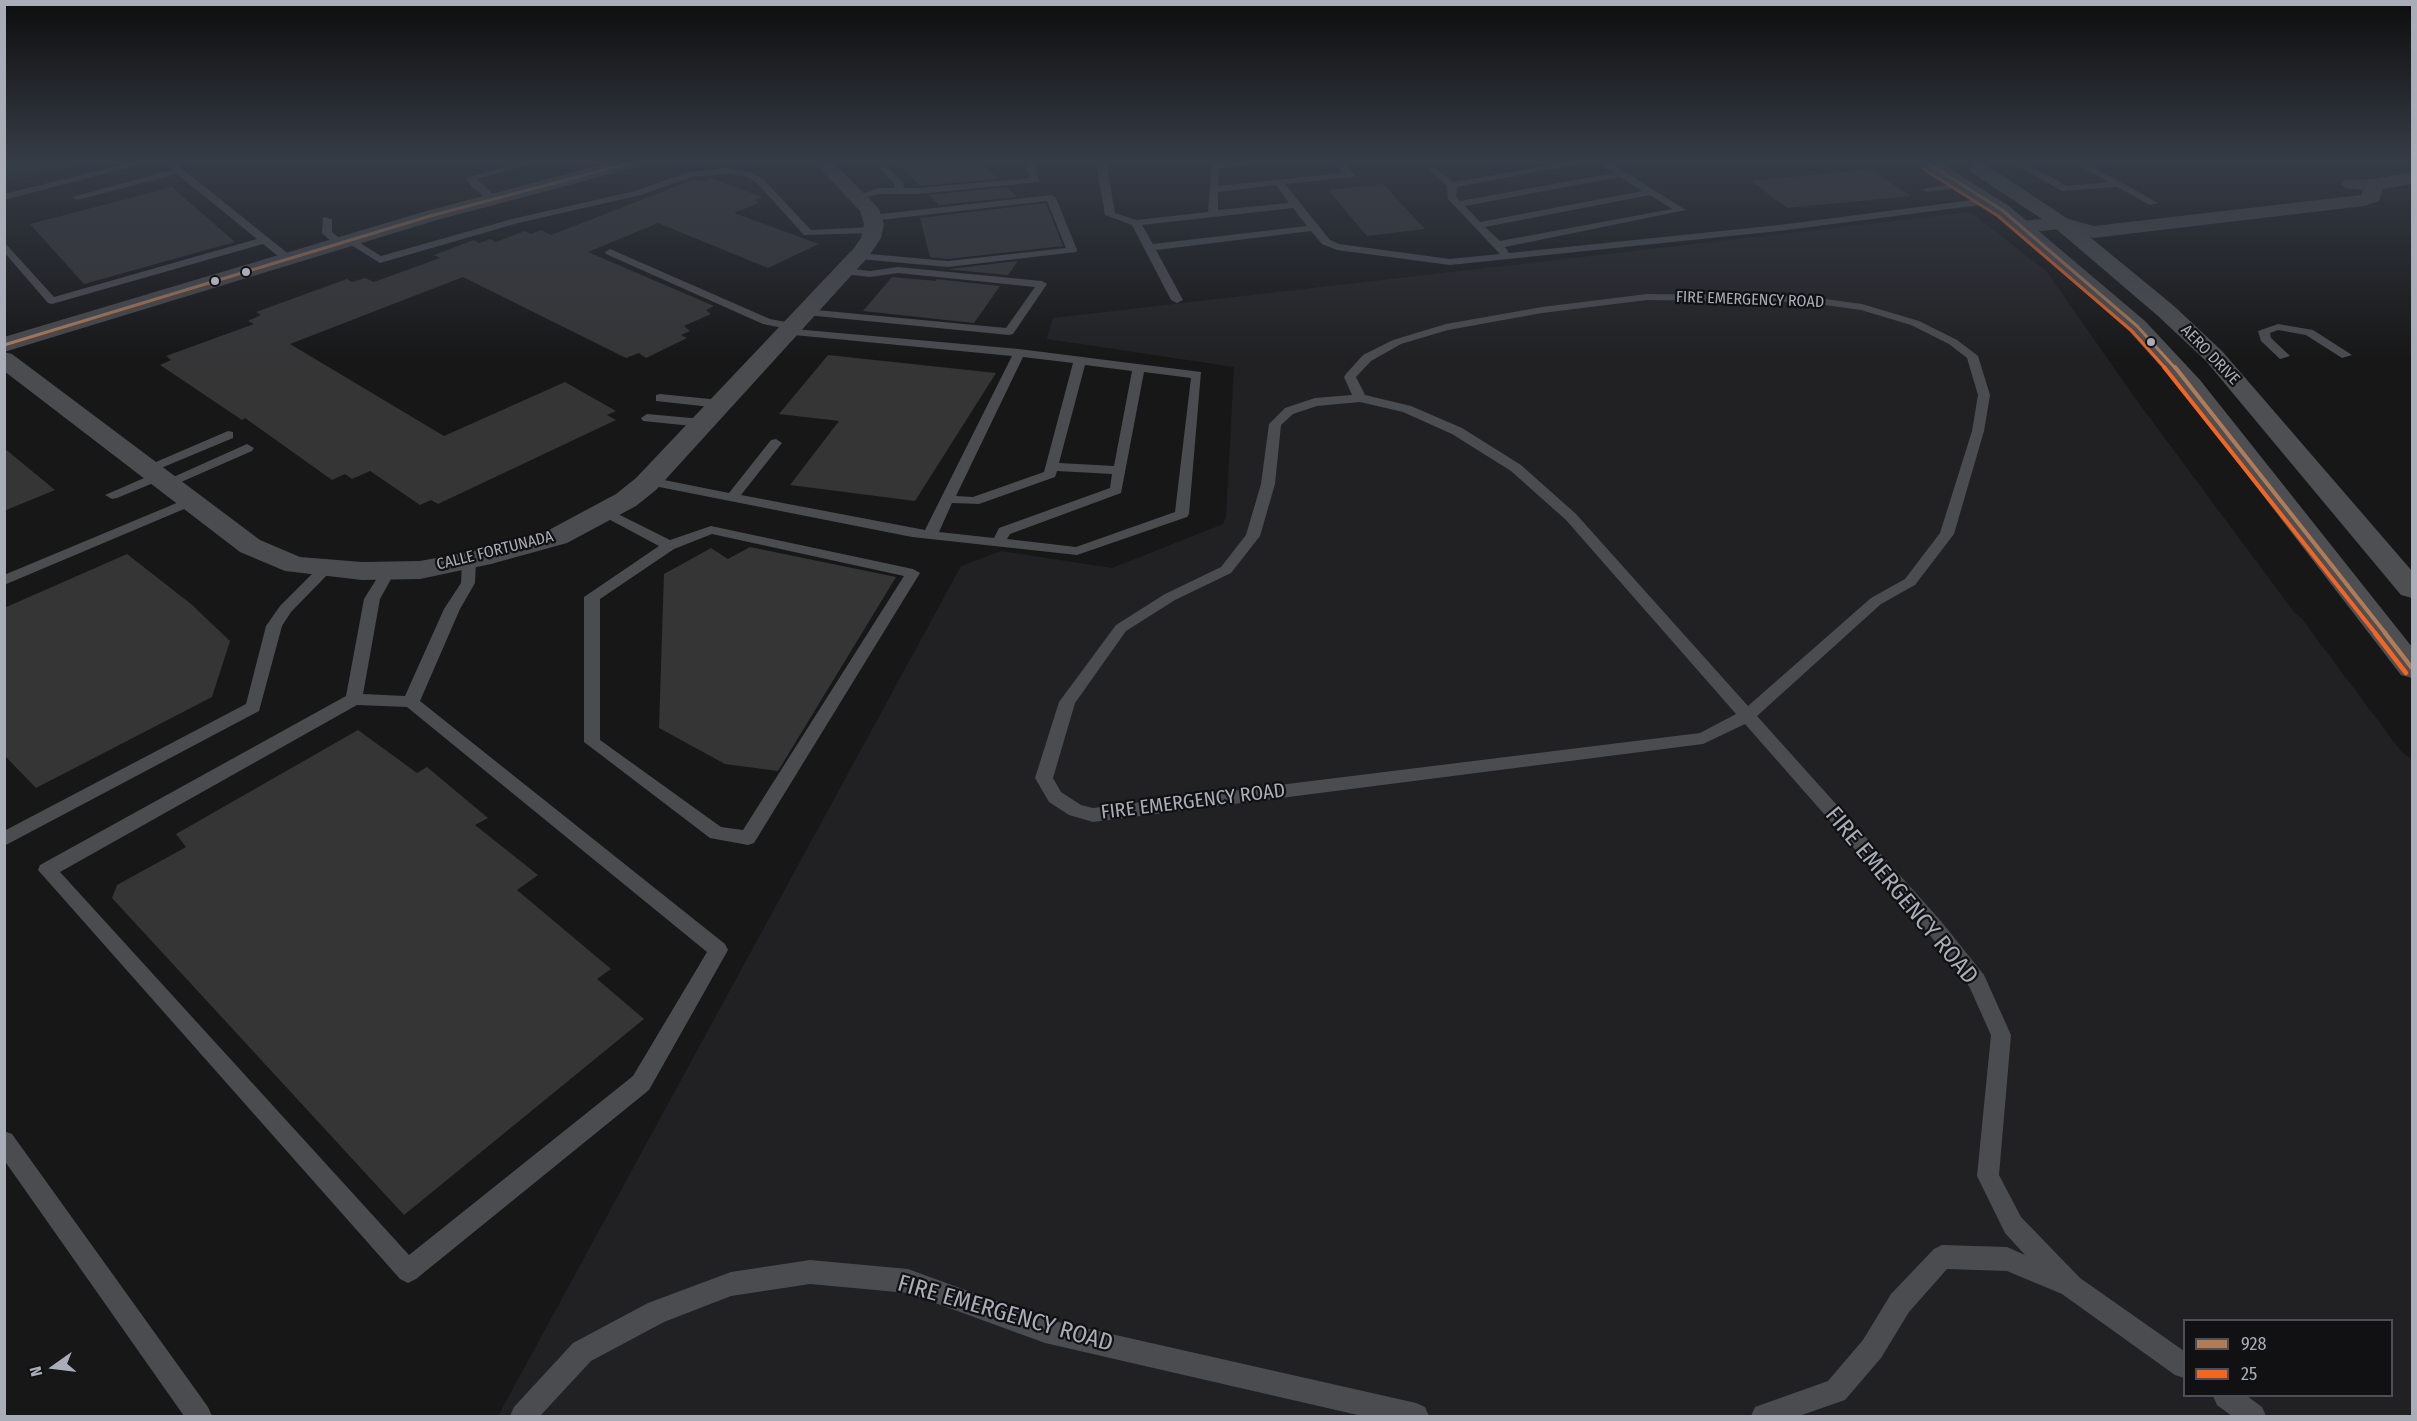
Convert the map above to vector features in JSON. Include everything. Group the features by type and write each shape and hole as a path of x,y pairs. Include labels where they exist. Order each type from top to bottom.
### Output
{"main road":[{"name":"AERO DRIVE","path":"2023,228 2137,326 2191,385 2412,668"},
{"name":"AERO DRIVE","path":"2067,228 2166,311 2214,356 2412,590"},
{"path":"2252,462 2308,502 2412,634"}],"street":[{"path":"4,345 389,228"},
{"name":"CALLE FORTUNADA","path":"4,358 250,546 295,565 420,570 557,537 626,500 649,481 851,264 871,238 872,228"},
{"path":"2080,228 2093,232 2124,228"}],"lane":[{"path":"250,228 287,258"},
{"path":"327,228 327,233 380,260 490,228"},
{"path":"804,228 808,233 841,228"},
{"path":"851,264 948,264 1072,250 1063,228"},
{"path":"1139,228 1177,300"},
{"path":"1149,248 1311,228"},
{"path":"1314,228 1326,242 1336,247 1450,262 1754,228"},
{"path":"1481,228 1509,257"},
{"path":"1497,245 1585,228"},
{"path":"4,244 52,301 265,240"},
{"path":"610,252 766,322 1009,332 1042,284 898,270 870,274 851,264"},
{"name":"FIRE EMERGENCY ROAD","path":"1360,398 1350,377 1367,358 1397,342 1446,327 1542,310 1647,297 1803,299 1862,307 1915,322 1953,342 1972,356 1984,395 1978,430 1960,484 1947,534 1910,582 1876,601 1747,716 1703,738 1093,815 1075,810 1055,797 1044,778 1047,761 1067,702 1121,628 1170,597 1226,570 1253,536 1268,484 1275,424 1289,411 1315,402 1360,398 1407,409 1457,430 1516,468 1571,518 1747,716 1933,925 1977,981 2001,1035 1991,1121 1988,1176 2013,1225 2071,1286 2183,1365"},
{"path":"649,481 930,535 1077,551 1182,514 1197,375 796,323"},
{"path":"2284,356 2265,339 2264,331 2278,327 2309,332 2319,336 2346,355"},
{"path":"930,535 1019,353"},
{"path":"948,499 974,501 1050,474 1080,360"},
{"path":"999,542 1004,531 1116,490 1138,368"},
{"path":"660,398 720,404"},
{"path":"647,418 702,423"},
{"path":"158,476 228,435"},
{"path":"732,498 776,443"},
{"path":"112,495 158,476 247,448"},
{"path":"1051,467 1119,470"},
{"path":"4,581 191,501"},
{"path":"604,511 653,534 669,546"},
{"path":"711,530 913,573 748,838 716,833 592,742 592,597 669,546 711,530"},
{"path":"411,702 452,609 468,583 469,560"},
{"path":"4,839 253,707 274,626 290,604 327,568"},
{"path":"354,699 372,599 388,570"},
{"path":"354,699 411,702 718,950 641,1083 408,1271 47,870 354,699"},
{"path":"4,1141 199,1416"},
{"name":"FIRE EMERGENCY ROAD","path":"1764,1416 1836,1391 1872,1349 1899,1303 1942,1257 2007,1259 2071,1286"},
{"name":"FIRE EMERGENCY ROAD","path":"523,1416 582,1352 657,1312 731,1284 810,1272 908,1281 1045,1331 1416,1416"},
{"path":"2229,1397 2253,1416"}],"shaded area":[{"path":"1830,228 1992,228 2047,272 2135,398 2294,612 2302,619 2401,751 2412,760 2412,1416 498,1416 961,566 1001,551 1112,568 1223,524 1226,517 1234,367 1047,339 1053,318"}],"building":[{"path":"34,228 219,228 235,242 84,284"},
{"path":"568,228 645,228 588,252 714,306 706,310 711,314 684,326 690,331 681,335 687,338 646,358 639,353 626,358 463,277 290,344 444,436 565,382 616,411 607,415 616,420 438,504 431,500 420,505 370,471 352,479 345,474 332,480 245,418 242,420 160,365 171,360 166,356 254,324 248,321 261,315 256,312 347,279 352,282 365,278 374,282 440,258 434,255 474,240 479,243 490,239 496,242 525,231 531,234 541,230 551,235"},
{"path":"671,228 776,228 819,244 768,268"},
{"path":"923,228 1056,228 1063,246 948,259 930,257"},
{"path":"1360,228 1425,229 1367,236"},
{"path":"1018,261 1008,275 933,268 948,269"},
{"path":"892,277 1000,286 974,323 863,311"},
{"path":"828,355 996,373 915,501 790,485 839,421 779,414"},
{"path":"4,448 55,490 4,511"},
{"path":"750,547 896,577 778,771 725,764 659,728 664,574 711,548 728,559"},
{"path":"127,554 191,604 230,641 212,697 36,788 4,755 4,608"},
{"path":"358,730 417,773 427,767 488,818 475,825 538,875 517,890 611,969 597,979 644,1019 404,1215 112,898 117,885 186,847 176,834"}],"transit line":[{"name":"928","path":"4,345 389,228"},
{"name":"25","path":"2012,228 2132,331 2185,390 2406,673"},
{"name":"928","path":"2023,228 2137,326 2191,385 2412,668"}]}
